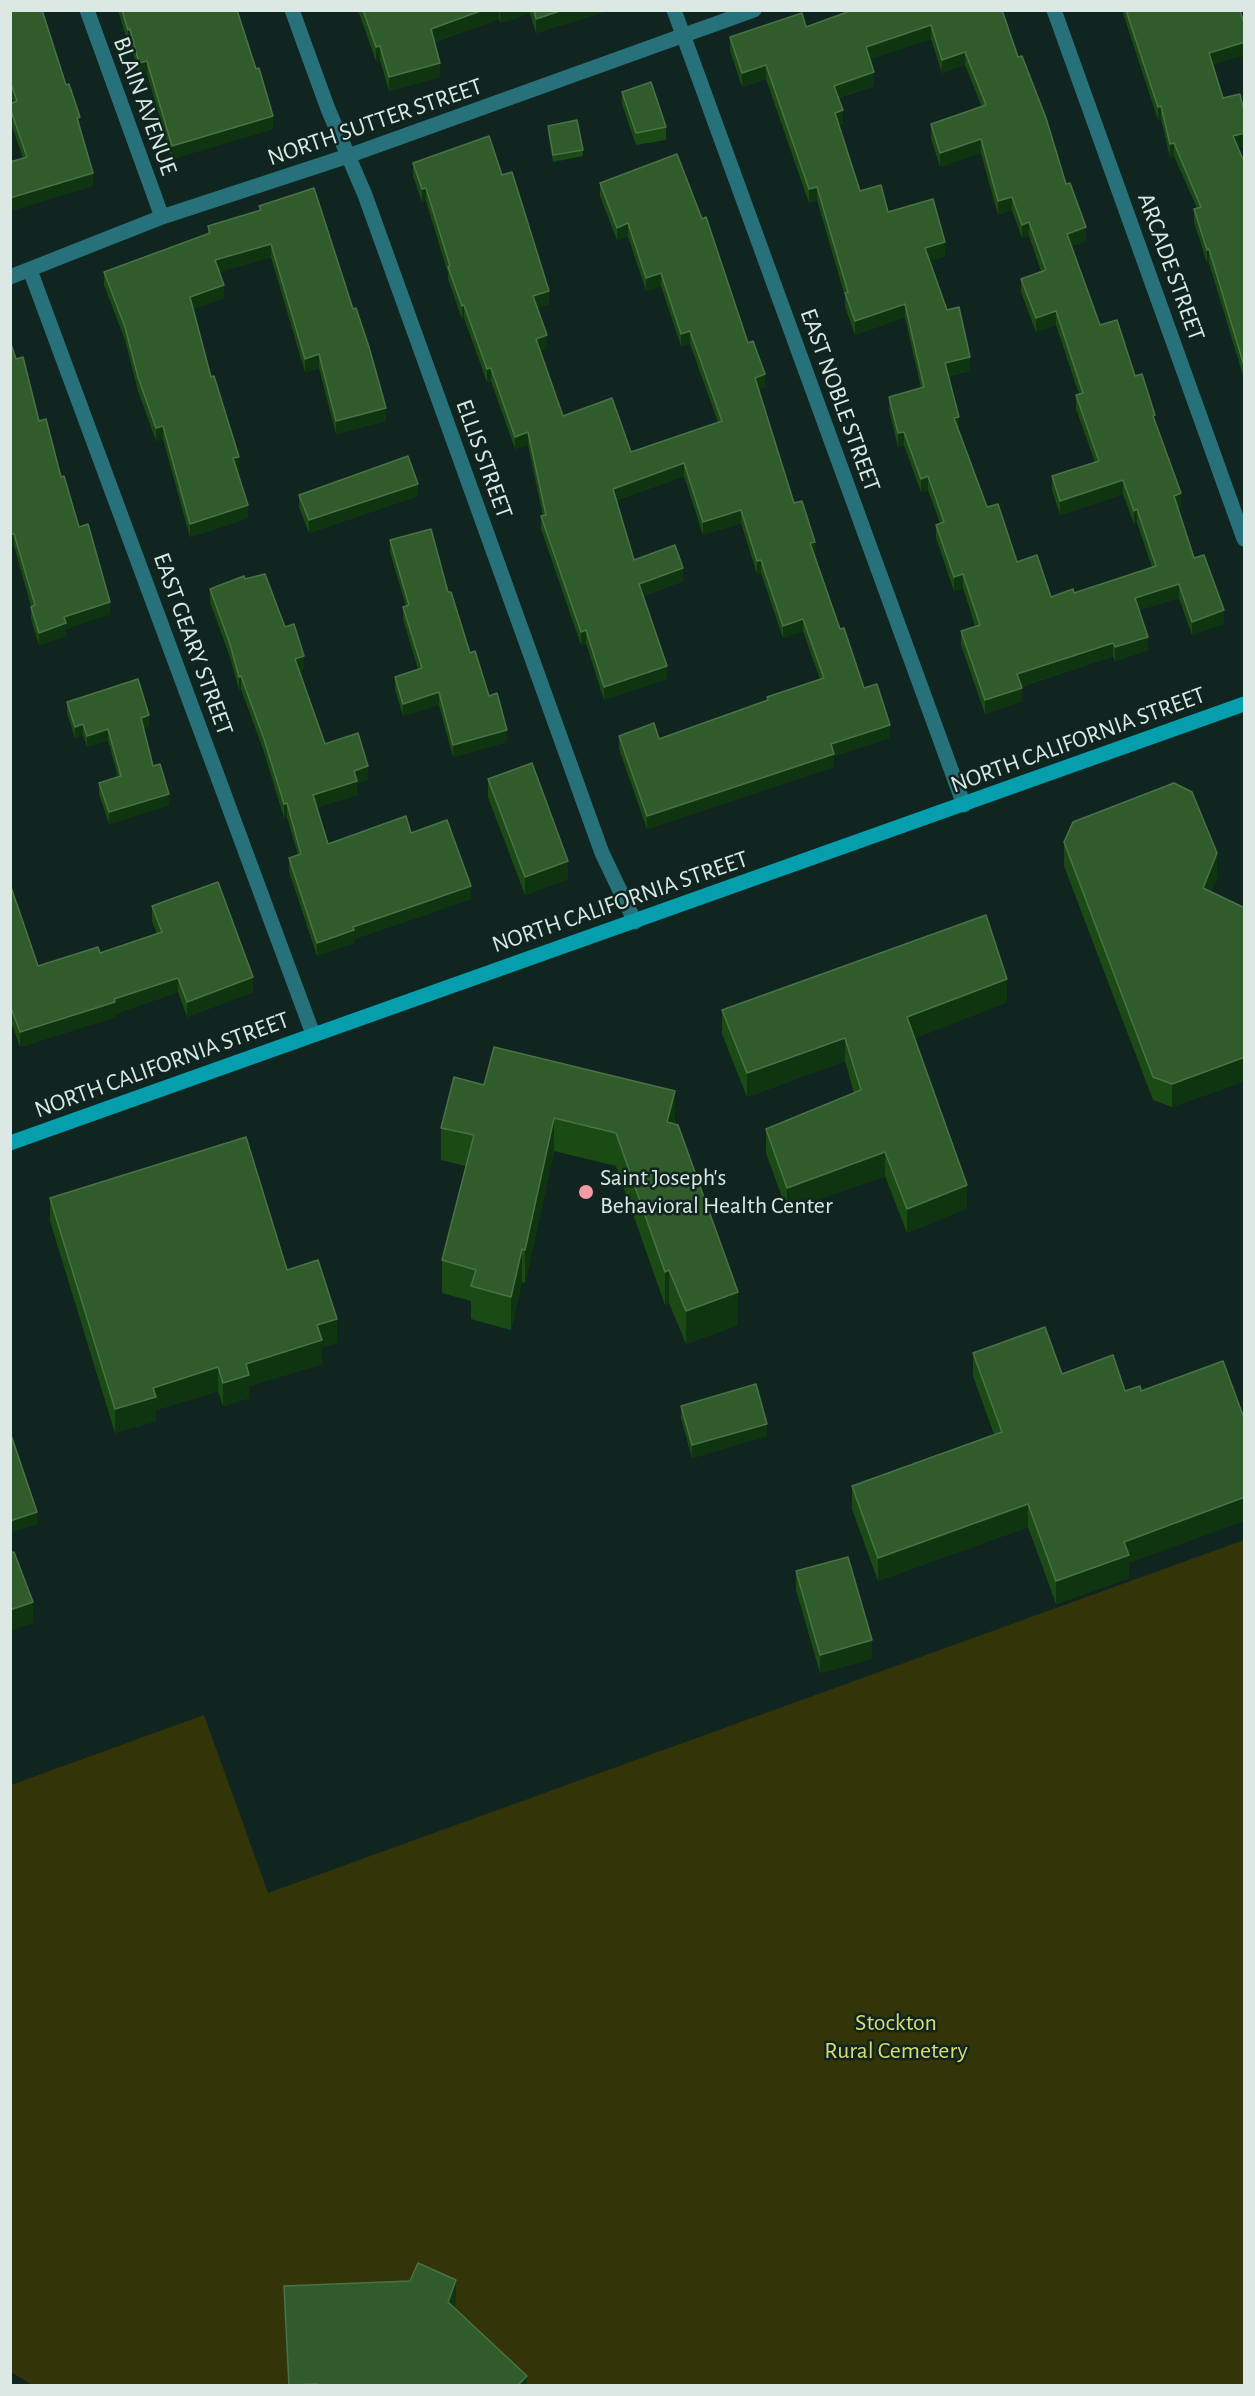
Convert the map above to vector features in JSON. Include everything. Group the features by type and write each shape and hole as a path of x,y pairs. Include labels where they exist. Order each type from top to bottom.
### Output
{"street":[{"name":"BLAIN AVENUE","path":"87,10 162,217"},
{"name":"ELLIS STREET","path":"292,10 328,109 365,195 602,853 635,922"},
{"name":"EAST NOBLE STREET","path":"674,10 963,805"},
{"name":"NORTH SUTTER STREET","path":"10,277 162,217 348,156 754,10"},
{"name":"ARCADE STREET","path":"1054,10 1245,539"},
{"name":"EAST GEARY STREET","path":"30,270 313,1034"},
{"name":"NORTH CALIFORNIA STREET","path":"10,1143 1245,704"}],"green space":[{"name":"Stockton Rural Cemetery","path":"1244,1540 1244,2385 34,2386 11,2372 11,1785 204,1715 268,1893"}],"building":[{"path":"10,10 42,10 66,85 69,84 80,117 77,118 93,173 10,198 10,162 27,157 10,108 10,104 17,101 10,81"},
{"path":"122,10 237,10 256,69 259,68 273,116 172,146 147,61 139,63 130,29 128,30"},
{"path":"363,10 483,10 431,29 440,63 389,77 380,46 376,47"},
{"path":"534,10 563,10 536,19"},
{"path":"853,10 1002,10 1018,57 1022,56 1046,118 1066,184 1070,183 1086,227 1067,234 1100,325 1117,320 1135,376 1142,374 1155,415 1153,416 1181,493 1174,496 1194,558 1204,555 1224,610 1192,622 1179,584 1135,598 1148,637 1115,647 1113,643 1017,674 1022,688 985,700 961,631 980,625 963,574 954,577 936,525 944,522 928,476 921,479 904,432 898,433 889,397 924,387 905,304 855,321 845,293 848,292 817,187 809,189 766,65 742,73 730,37 802,13 806,27","holes":["931,25 942,60 965,52 986,105 931,124 940,153 981,139 998,201 1012,197 1022,225 1029,222 1046,270 1021,279 1036,318 1056,311 1083,393 1076,395 1099,461 1052,476 1060,501 1123,480 1134,511 1137,509 1156,566 1074,593 1073,589 1051,597 1037,555 1017,562 998,504 987,507 954,418 959,417 945,363 970,357 959,307 947,310 925,248 945,242 933,199 888,212 881,185 860,191 835,113 843,110 834,86 874,72 866,47"]},
{"path":"1126,10 1240,10 1245,27 1245,42 1209,53 1223,98 1240,94 1243,107 1245,107 1245,133 1233,136 1245,164 1245,369 1209,249 1207,250 1194,209 1201,207 1174,143 1170,144 1161,106 1158,107"},
{"path":"651,82 666,127 636,133 622,92"},
{"path":"577,120 583,150 553,155 548,126"},
{"path":"489,136 502,175 512,172 549,291 533,296 547,335 536,339 563,416 612,398 631,452 722,421 690,331 681,334 661,273 646,278 628,223 617,228 600,183 677,154 702,219 706,217 748,343 753,341 765,374 755,378 794,503 802,501 815,542 810,543 840,629 844,628 864,688 877,684 890,725 831,744 834,754 647,816 619,736 654,723 659,739 768,700 767,697 824,678 803,619 783,626 761,560 757,561 741,510 703,522 684,463 613,489 634,560 675,545 683,568 639,584 667,666 604,687 586,630 581,632 541,516 546,515 528,432 515,437 491,368 487,369 464,305 462,306 448,267 450,266 426,188 422,189 413,163"},
{"path":"314,188 353,309 356,308 369,347 386,408 336,421 319,354 305,359 271,244 215,260 224,285 190,297 211,377 214,376 239,457 233,458 248,505 190,524 163,426 156,428 138,377 125,327 104,272 210,233 208,226 261,210 259,206"},
{"path":"10,341 16,359 23,357 39,421 46,419 61,477 64,476 79,527 88,524 110,602 64,617 66,623 39,633 31,607 35,605 14,534 10,534"},
{"path":"408,456 418,484 309,520 299,495"},
{"path":"431,529 448,592 451,592 470,653 475,651 489,696 497,693 507,730 453,745 439,692 403,704 395,677 422,668 403,607 409,605 390,540"},
{"path":"265,574 285,627 294,624 304,656 295,659 325,744 358,733 368,766 354,771 357,781 313,795 328,844 406,816 411,833 447,820 471,886 353,927 354,930 317,943 289,858 301,854 287,803 284,804 264,739 241,676 239,677 210,589 244,576 245,579"},
{"path":"138,679 149,715 141,718 153,766 160,764 169,794 109,812 99,783 121,776 108,729 87,736 83,724 75,727 67,702"},
{"path":"532,763 568,861 525,877 488,779"},
{"path":"1174,783 1192,792 1217,853 1203,888 1245,908 1245,1057 1172,1084 1153,1077 1064,842 1073,822"},
{"path":"218,882 253,977 187,1002 178,978 114,999 115,1002 20,1032 10,1005 10,884 38,966 98,947 100,953 162,932 152,906"},
{"path":"986,915 1007,979 907,1017 967,1185 907,1209 885,1152 787,1188 766,1129 861,1090 845,1038 747,1073 722,1010"},
{"path":"494,1047 675,1091 667,1122 678,1125 738,1292 686,1311 669,1270 665,1272 616,1133 554,1118 525,1250 522,1249 511,1297 471,1286 476,1270 442,1260 474,1135 441,1128 454,1077 484,1085"},
{"path":"246,1137 287,1270 318,1260 337,1319 317,1325 322,1340 246,1364 249,1375 223,1383 218,1367 153,1388 156,1397 115,1409 50,1198"},
{"path":"1045,1327 1062,1374 1113,1355 1125,1391 1140,1386 1141,1391 1223,1361 1245,1421 1245,1497 1124,1542 1129,1555 1056,1581 1028,1504 878,1558 852,1486 1002,1432 973,1353"},
{"path":"756,1384 767,1424 692,1445 681,1406"},
{"path":"10,1432 37,1512 10,1521"},
{"path":"14,1552 33,1602 10,1610 10,1553"},
{"path":"848,1557 872,1640 820,1655 796,1571"},
{"path":"418,2263 456,2280 448,2302 527,2376 518,2385 289,2385 284,2286 410,2281"}],"place":[{"name":"Saint Joseph's Behavioral Health Center","path":"586,1192"}]}
